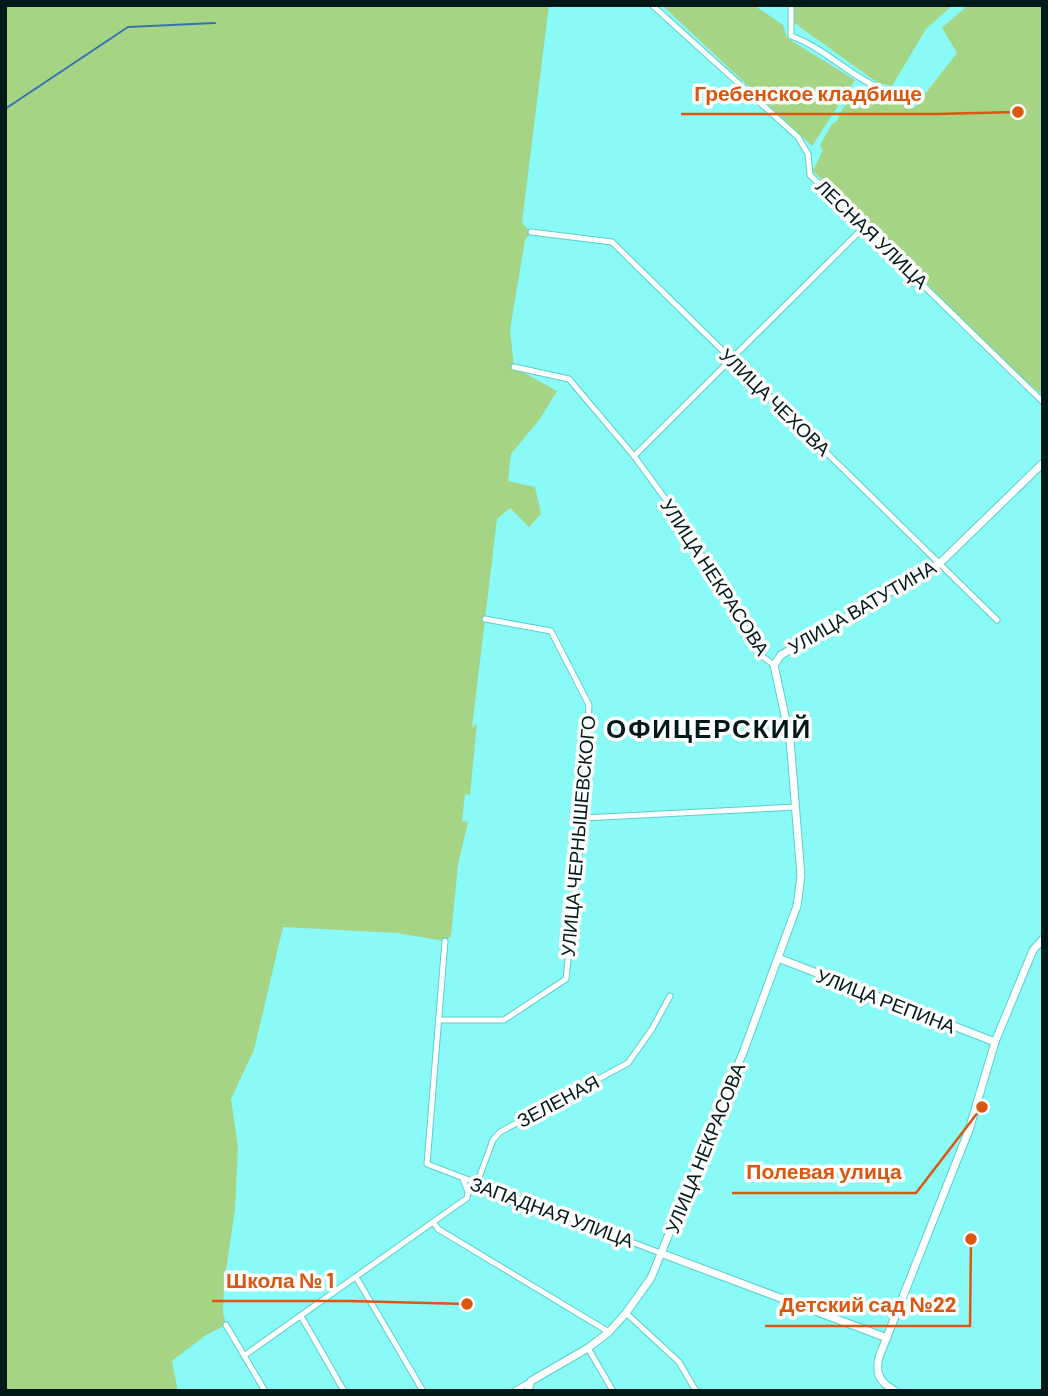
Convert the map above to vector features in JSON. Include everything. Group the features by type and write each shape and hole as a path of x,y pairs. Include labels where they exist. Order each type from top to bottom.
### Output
{"street":[{"name":"ЛЕСНАЯ УЛИЦА","path":"652,5 798,137 808,154 810,175 1043,402"},
{"path":"791,5 791,36 824,51 858,79 879,88"},
{"path":"634,456 864,226"},
{"name":"УЛИЦА ЧЕХОВА","path":"531,232 612,242 997,620"},
{"name":"УЛИЦА НЕКРАСОВА","path":"514,367 569,379 634,456 678,516 763,657 774,665 790,739 800,894 778,958 663,1254 651,1278 609,1332 588,1348 531,1381"},
{"name":"УЛИЦА ВАТУТИНА","path":"774,665 781,655 940,563 1043,463"},
{"name":"УЛИЦА ЧЕРНЫШЕВСКОГО","path":"440,1020 504,1020 566,979 583,818 589,705 551,631 485,619"},
{"path":"583,818 796,807"},
{"path":"895,1391 878,1376 876,1368 978,1105 995,1042 1033,950 1043,939"},
{"name":"ЗАПАДНАЯ УЛИЦА","path":"445,941 427,1164 887,1338"},
{"name":"УЛИЦА РЕПИНА","path":"778,958 995,1042"},
{"name":"ЗЕЛЕНАЯ","path":"477,1183 493,1140 500,1132 628,1063 652,1029 670,996"},
{"path":"245,1354 467,1198 468,1192 463,1179"},
{"path":"434,1223 438,1229 609,1332"},
{"path":"356,1277 422,1391"},
{"path":"626,1313 680,1362 696,1391"},
{"path":"301,1316 344,1391"},
{"path":"226,1325 265,1391"},
{"path":"588,1348 613,1391"},
{"path":"514,1391 531,1381"},
{"path":"528,1391 531,1381"}],"green space":[{"path":"5,5 549,5 522,223 531,232 525,240 510,330 514,367 557,391 540,419 511,454 508,481 535,487 541,514 529,527 510,508 497,519 472,728 477,723 470,795 465,794 462,821 468,822 458,865 451,936 445,941 397,933 283,927 254,1050 231,1099 238,1147 235,1209 224,1284 223,1312 226,1325 206,1335 172,1361 178,1391 5,1391"},
{"path":"662,5 754,5 783,25 787,38 855,80 812,146"},
{"path":"794,5 953,5 926,29 892,86 878,83 793,22"},
{"path":"968,5 1043,5 1043,396 813,171 823,150 820,145 832,124 862,87 914,108 957,53 942,28"}],"waterway":[{"path":"5,109 128,27 215,23"}],"place":[{"name":"Гребенское кладбище","path":"1018,112"},
{"name":"Полевая улица","path":"982,1107"},
{"name":"Детский сад №22","path":"971,1239"},
{"name":"Школа № 1","path":"467,1304"}],"district":[{"name":"ОФИЦЕРСКИЙ","path":"709,729"}]}
